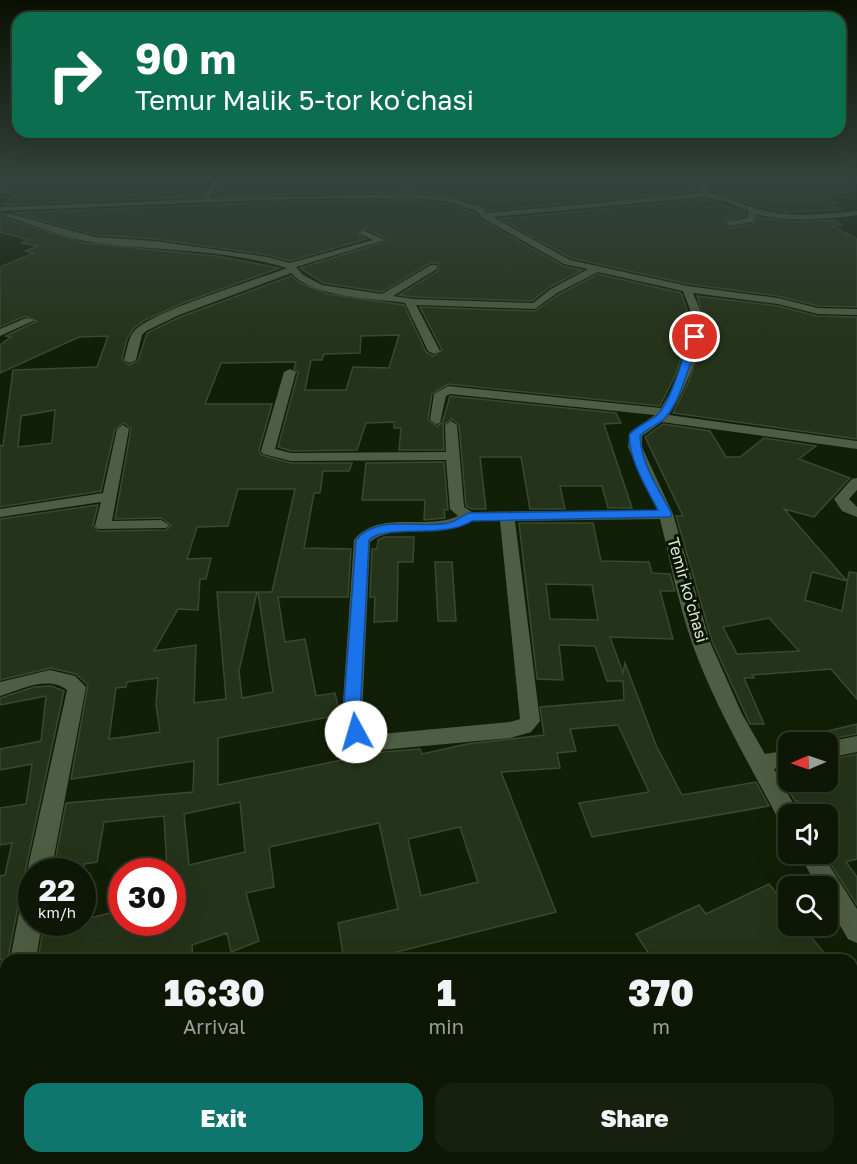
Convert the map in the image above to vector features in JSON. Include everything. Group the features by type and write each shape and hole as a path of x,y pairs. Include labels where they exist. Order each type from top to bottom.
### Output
{"street":[{"path":"75,233 94,240 155,244 216,255 241,255 292,268 308,282 319,286 412,302 535,306 554,291 596,270"},
{"path":"130,360 137,334 142,329 292,268 381,240 366,233"},
{"path":"516,233 567,262 596,270 687,289 760,298 818,311 857,312"},
{"path":"384,297 434,267"},
{"path":"662,415 695,337 697,321 687,289"},
{"path":"412,302 434,351"},
{"path":"0,333 30,320"},
{"path":"290,372 268,445 268,451 273,454 291,457 453,456"},
{"path":"436,420 440,394 448,390 662,415 857,445"},
{"name":"Temir ko'chasi","path":"662,415 644,426 635,435 635,447 666,514 701,642 733,715 782,804"},
{"path":"451,425 457,509 469,517 666,514"},
{"path":"123,429 103,526 161,525"},
{"path":"857,482 841,499 847,508 857,513"},
{"path":"0,513 110,496"},
{"path":"469,517 459,524 446,528 375,530 362,540 352,716 356,732 365,739 381,742 510,730 524,727 530,721 507,517"},
{"path":"0,688 55,675 68,679 77,687 42,858"},
{"path":"838,748 857,744"},
{"path":"759,764 778,760"},
{"path":"816,864 857,931"},
{"path":"23,954 27,936"}],"building":[{"path":"5,233 53,233 84,243 216,256 279,268 183,303 145,320 133,329 127,339 122,359 129,365 138,361 147,333 180,317 291,276 300,283 328,294 404,305 426,352 433,356 442,350 420,307 535,311 558,295 598,274 681,293 690,318 688,339 675,376 660,406 448,384 432,394 428,420 437,426 442,423 450,396 616,413 621,423 604,424 632,508 608,508 602,486 560,486 565,509 530,509 521,457 480,457 486,509 472,509 466,506 459,425 452,419 443,425 444,450 399,450 401,428 394,428 394,422 366,423 357,450 291,451 278,447 298,373 294,369 296,362 221,363 205,404 272,404 259,450 261,455 291,463 352,463 349,471 323,471 320,493 314,493 304,548 351,549 348,597 278,597 285,642 305,639 316,696 335,693 340,715 218,738 218,785 382,752 420,749 422,754 467,744 544,735 540,707 624,700 623,681 607,681 595,646 559,645 563,680 537,679 519,523 593,523 601,561 649,562 652,573 670,574 675,591 660,591 673,639 610,637 623,673 625,663 656,745 682,795 756,782 769,806 592,837 579,803 649,792 618,725 570,729 576,751 557,753 560,768 501,772 556,912 389,954 343,954 338,923 398,909 379,823 269,847 274,887 246,893 259,941 231,952 227,933 192,945 193,954 39,954 42,936 96,936 96,916 108,914 108,936 186,936 186,858 166,858 164,816 104,822 97,862 96,858 56,858 66,803 193,792 194,761 71,779 88,685 76,674 51,668 0,680 0,519 98,505 93,525 98,531 166,530 171,525 161,518 115,519 131,429 124,423 115,429 101,491 0,507 0,445 3,446 13,370 97,367 108,336 79,337 0,373 0,345 11,337 6,336 37,321 25,316 0,327 0,267 34,253 25,251 38,246 22,243 29,240","holes":["399,335 389,368 353,367 346,390 305,390 311,360 322,360 324,354 360,353 361,336","55,410 52,443 18,447 21,416","238,489 295,489 272,592 258,592 273,692 242,698 239,671 257,592 217,592 226,699 194,703 196,645 154,651 178,609 198,610 200,579 206,579 211,558 187,559 197,527 228,526","546,584 592,585 598,620 550,619","158,678 156,705 160,732 109,739 116,688 126,687 127,682","240,802 245,852 189,865 184,814","460,827 478,882 421,896 408,839"]},
{"path":"89,233 359,233 358,235 366,239 290,261 268,255 155,239"},
{"path":"376,233 505,233 563,266 582,270 550,287 532,301 399,295 438,271 439,263 430,263 382,292 323,283 300,268 387,241 386,238"},
{"path":"526,233 846,233 857,239 857,307 818,306 778,296 688,284 571,258"},
{"path":"697,296 778,306 817,316 857,317 857,439 673,413 688,383 702,343 704,319"},
{"path":"663,424 710,431 726,457 740,457 764,438 816,446 799,459 850,478 814,517 784,509 847,581 812,572 805,600 842,611 849,572 857,573 857,699 831,669 752,675 754,678 744,678 764,724 750,724 712,641 676,516 683,516 645,437","holes":["769,618 799,651 737,654 723,627"]},
{"path":"444,462 448,510 444,510 445,518 424,520 425,500 362,500 366,463"},
{"path":"384,537 414,537 413,562 398,562 397,621 374,622 375,597 370,597 372,549 377,549 378,540"},
{"path":"435,562 452,562 456,621 438,621"},
{"path":"51,686 64,691 28,858 18,858 18,907 9,954 0,954 0,876 5,875 12,843 0,845 0,808 26,804 32,764 0,770 0,749 41,741 46,696 0,705 0,698 34,687"},
{"path":"857,724 857,734 838,738 838,732 823,732"},
{"path":"857,754 857,859 846,862 857,877 857,905 830,864 838,864 838,804 800,804 795,801 790,792 838,792 838,758"},
{"path":"769,884 778,895 778,936 810,936 825,954 649,954 636,934 699,905 706,914"}],"route":[{"path":"356,732 352,716 362,540 367,534 385,529 446,528 459,524 469,517 666,514 643,469 635,447 635,435 644,426 659,418 668,406 695,337"}]}
